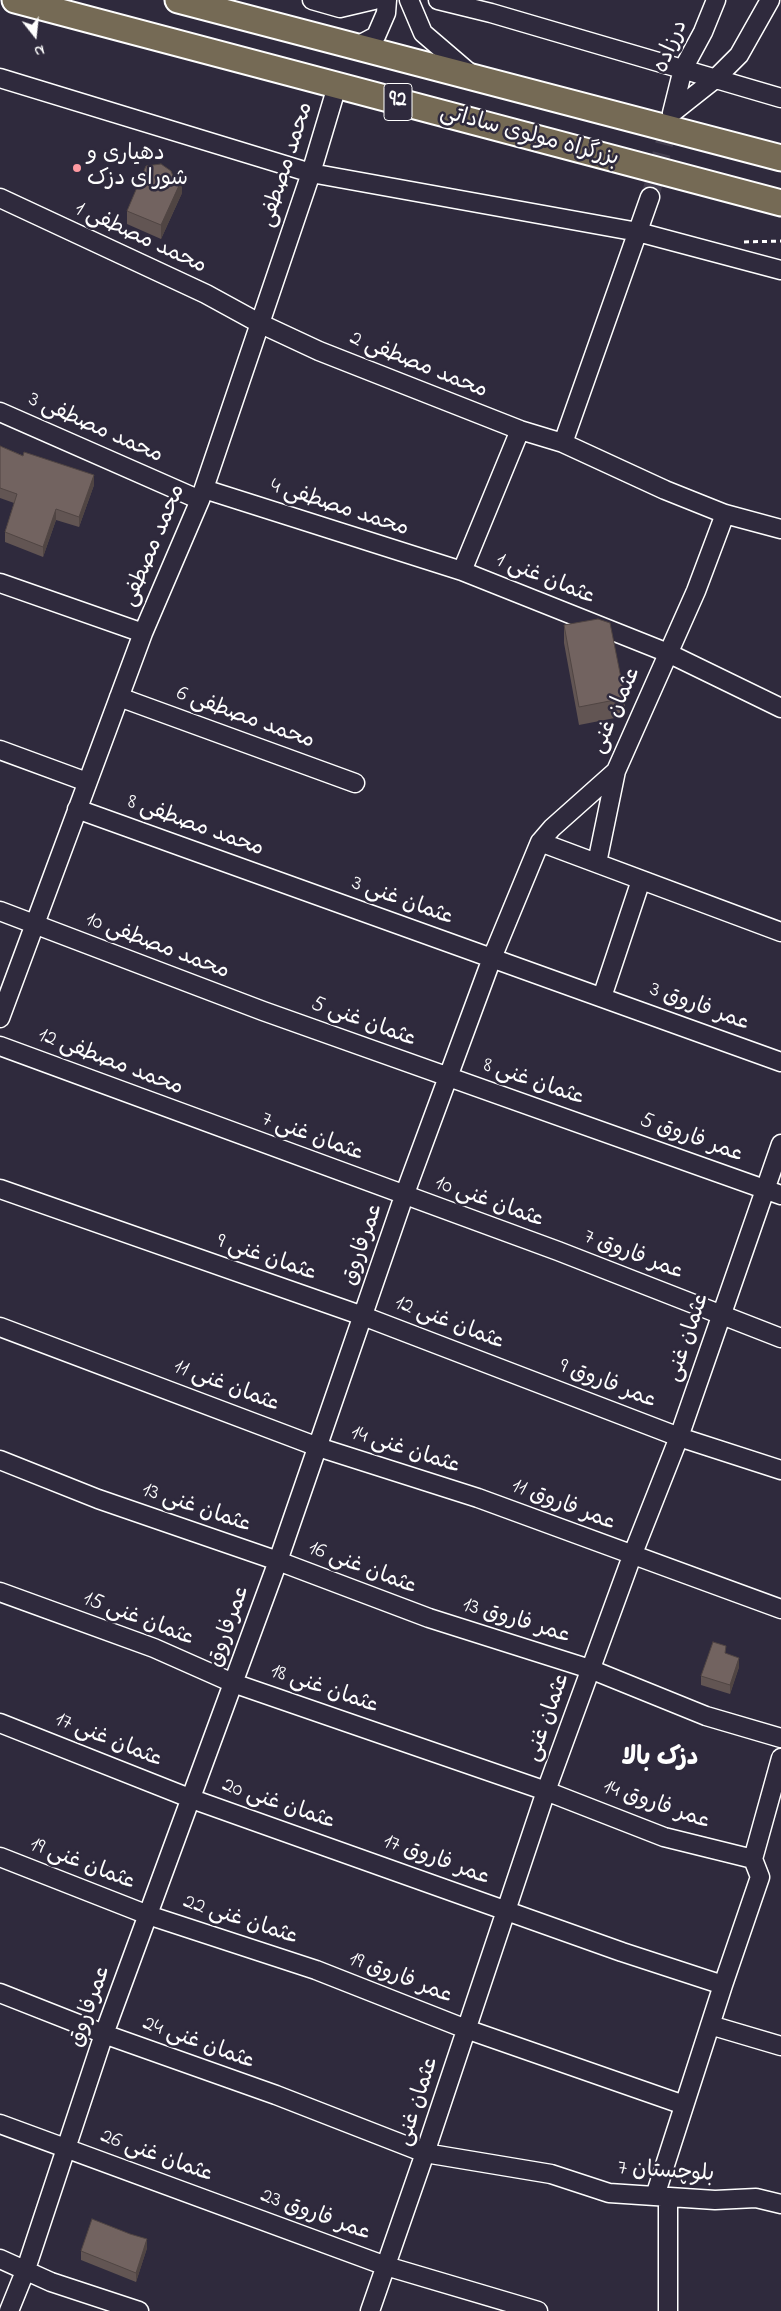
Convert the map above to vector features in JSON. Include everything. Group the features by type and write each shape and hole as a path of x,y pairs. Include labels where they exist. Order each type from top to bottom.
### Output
{"highway":[{"name":"بزرگراه مولوی ساداتی","path":"16,0 781,203"},
{"name":"بزرگراه مولوی ساداتی","path":"178,0 781,158"}],"street":[{"path":"312,0 340,8 374,0"},
{"path":"357,46 376,36 386,13 387,0"},
{"path":"409,0 423,33 474,77"},
{"path":"438,0 491,13 781,98"},
{"name":"درزاده","path":"715,79 672,113 683,69 703,32 716,0"},
{"path":"715,79 739,55 770,0"},
{"path":"0,5 42,7"},
{"path":"0,78 311,173 638,232 781,270"},
{"name":"محمد مصطفی","path":"0,1018 143,633 202,495 311,173 337,86"},
{"path":"563,443 650,197"},
{"name":"محمد مصطفی 1","path":"0,198 206,294 259,323"},
{"name":"محمد مصطفی 2","path":"259,323 319,351 520,430 563,443 665,490 725,514 781,529"},
{"name":"محمد مصطفی 3","path":"0,412 202,495"},
{"path":"462,571 520,430"},
{"name":"محمد مصطفی 4","path":"202,495 462,571"},
{"name":"عثمان غنی","path":"492,958 540,842 552,828 616,771 696,591 725,514"},
{"name":"عثمان غنی 1","path":"462,571 668,653 781,708"},
{"path":"0,583 143,633"},
{"name":"محمد مصطفی 6","path":"119,697 355,783"},
{"path":"0,750 87,782"},
{"path":"597,863 616,771"},
{"name":"محمد مصطفی 8","path":"77,809 296,888"},
{"path":"540,842 781,932"},
{"path":"602,997 641,880"},
{"name":"عثمان غنی 3","path":"296,888 602,997"},
{"name":"محمد مصطفی 10","path":"0,911 263,1011"},
{"name":"عمرفاروق","path":"9,2311 26,2269 104,2034 278,1561 404,1196 492,958"},
{"name":"عمر فاروق 3","path":"602,997 781,1062"},
{"name":"عثمان غنی 5","path":"263,1011 447,1077"},
{"name":"محمد مصطفی 12","path":"0,1046 204,1122"},
{"name":"عثمان غنی 8","path":"447,1077 603,1131"},
{"name":"عثمان غنی 7","path":"204,1122 404,1196"},
{"name":"عمر فاروق 5","path":"603,1131 781,1195"},
{"name":"عثمان غنی","path":"370,2311 426,2153 546,1791 632,1556 679,1437 781,1144"},
{"name":"عثمان غنی 9","path":"0,1189 155,1245 363,1316"},
{"name":"عثمان غنی 10","path":"404,1196 558,1251"},
{"name":"عمر فاروق 7","path":"558,1251 781,1338"},
{"name":"عثمان غنی 12","path":"363,1316 518,1374"},
{"name":"عثمان غنی 11","path":"0,1327 318,1447"},
{"name":"عمر فاروق 9","path":"518,1374 679,1437 781,1470"},
{"name":"عثمان غنی 14","path":"318,1447 478,1498"},
{"name":"عثمان غنی 13","path":"0,1460 98,1499 278,1561"},
{"name":"عمر فاروق 11","path":"478,1498 632,1556 779,1608"},
{"name":"عثمان غنی 16","path":"278,1561 429,1618"},
{"name":"عثمان غنی 15","path":"0,1592 154,1648 233,1683"},
{"name":"عمر فاروق 13","path":"429,1618 590,1669 706,1716 781,1738"},
{"name":"عثمان غنی 18","path":"233,1683 546,1791"},
{"name":"عثمان غنی 17","path":"3,1724 192,1799"},
{"path":"668,2311 662,2197 684,2105 760,1877 753,1860 776,1794 781,1758"},
{"name":"عمر فاروق 14","path":"546,1791 664,1837 753,1860"},
{"name":"عثمان غنی 20","path":"192,1799 350,1854"},
{"name":"عمر فاروق 17","path":"350,1854 506,1912 723,1985"},
{"name":"عثمان غنی 19","path":"0,1857 148,1914"},
{"name":"عثمان غنی 22","path":"148,1914 316,1970"},
{"name":"عمر فاروق 19","path":"316,1970 466,2029 684,2105"},
{"name":"عثمان غنی 24","path":"0,1993 104,2034 276,2095 426,2153"},
{"path":"710,2025 781,2046"},
{"name":"عثمان غنی 26","path":"0,2124 229,2208"},
{"name":"بلوچستان 7","path":"426,2153 551,2174 609,2193 715,2200 756,2198 781,2204"},
{"name":"عمر فاروق 23","path":"229,2208 386,2266 538,2311"},
{"path":"0,2259 26,2269 51,2282 139,2311"}],"building":[{"path":"161,164 171,171 173,176 182,179 161,225 127,211 146,166"},
{"path":"0,446 23,456 24,452 94,475 79,517 56,509 43,547 5,532 17,494 0,488"},
{"path":"598,619 610,623 625,698 579,707 564,625"},
{"path":"713,1642 726,1646 725,1653 739,1658 730,1685 701,1676"},
{"path":"92,2219 147,2239 136,2273 81,2251"}],"tunnel":[{"path":"650,197 671,118"}],"place":[{"name":"دهیاری و شورای دزک","path":"77,168"}],"district":[{"name":"دزک بالا","path":"660,1760"}]}
